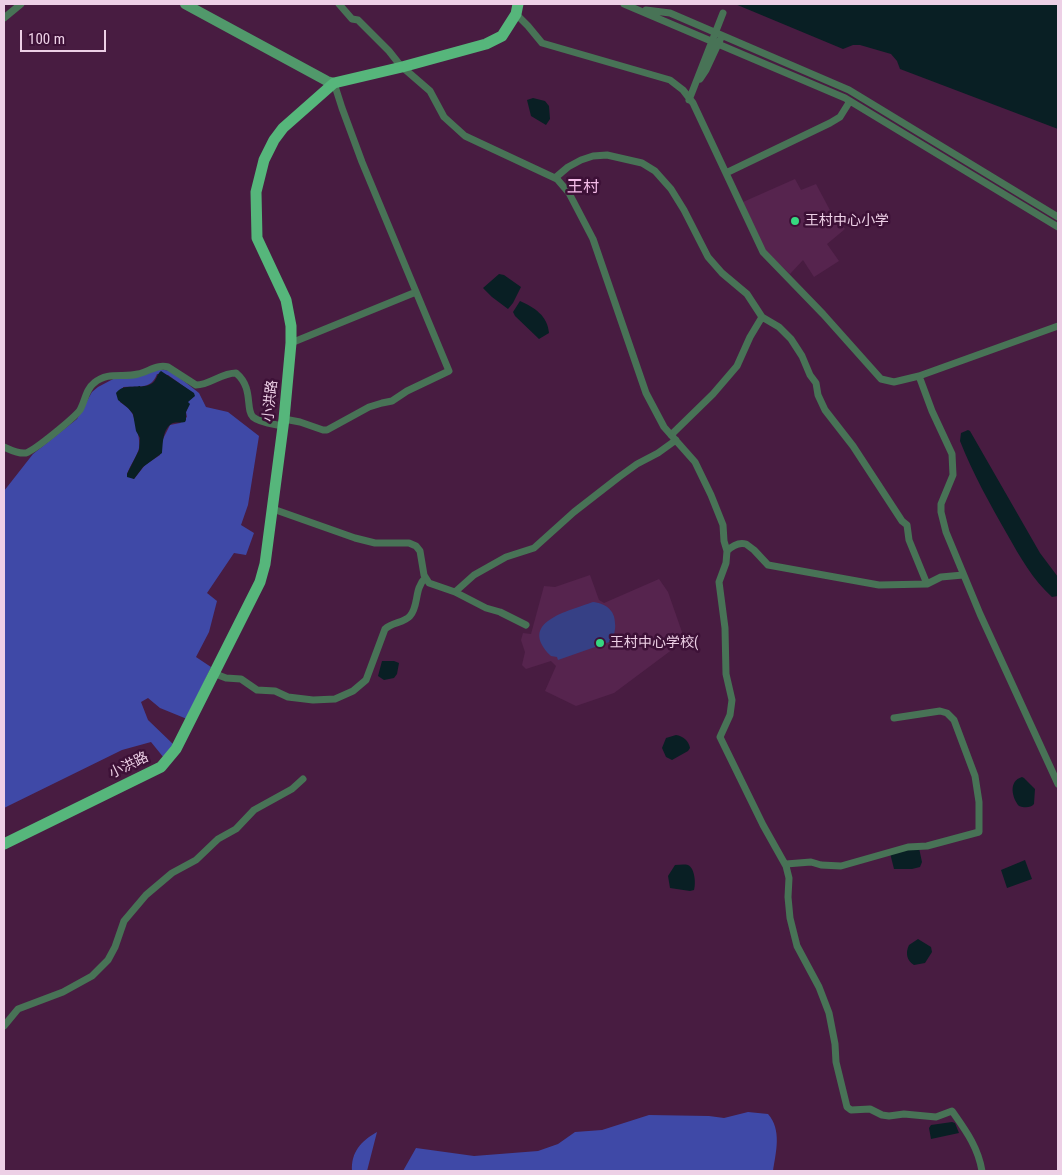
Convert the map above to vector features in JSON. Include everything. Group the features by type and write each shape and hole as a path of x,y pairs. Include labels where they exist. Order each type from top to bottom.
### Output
{"main road":[{"path":"185,4 327,81 334,83"},
{"name":"小洪路","path":"4,844 160,767 176,749 260,582 266,564 284,423 291,343 291,326 286,300 257,238 256,192 264,160 274,140 283,128 334,83 402,67 494,40 502,36 517,9"}],"street":[{"path":"4,18 21,4"},
{"path":"339,4 352,19 358,20 402,67 430,91 444,117 459,132 556,178 570,193 589,230 646,393 673,438 695,462 723,525 727,551 726,563 719,582 725,628 726,674 732,696 732,706 728,721 720,737 764,825 786,864 789,878 790,918 796,946 819,987 829,1013 835,1044 836,1062 845,1103 851,1110 870,1109 889,1116 904,1114 936,1117 952,1111 966,1130 977,1152 982,1171"},
{"path":"624,4 850,101 1058,227"},
{"path":"517,9 542,43 670,80 688,98 726,173 760,248 881,379 894,382 919,376 1058,326"},
{"path":"636,9 670,13 849,90 1058,217"},
{"path":"688,98 723,13"},
{"path":"688,98 706,70 722,35"},
{"path":"4,447 18,453 32,450 72,420 81,408 90,387 100,379 114,374 139,374 160,366 168,367 191,383 198,385 226,374 236,373 247,389 251,415 261,421 300,422 323,430 327,430 369,407 392,401 449,371 352,136 334,83"},
{"path":"726,173 830,124 840,117 850,101"},
{"path":"556,178 568,167 581,160 593,156 607,155 642,163 655,171 671,189 684,210 708,257 722,273 747,294 762,317 781,329 791,339 802,356 810,375 816,382 818,395 825,410 852,446 902,521 907,525 909,540 927,584"},
{"path":"291,343 416,292"},
{"path":"455,592 474,575 506,556 534,548 574,512 618,477 673,438 737,366 750,336 762,317"},
{"path":"919,376 932,411 952,454 953,470 942,499 941,512 949,541 1058,784"},
{"path":"273,509 355,538 375,543 409,543 414,545 420,551 425,578 429,583 455,592 526,625"},
{"path":"727,551 742,543 750,545 768,565 879,584 927,584 941,577 963,574"},
{"path":"213,673 226,678 241,679 257,690 275,691 288,697 314,700 335,699 344,696 357,689 366,680 383,631 389,625 406,620 411,615 418,588 425,578"},
{"path":"786,864 811,862 821,865 841,866 908,847 927,846 979,832 979,802 975,776 957,727 949,714 940,712 894,718"},
{"path":"4,1026 18,1009 62,992 92,976 108,960 116,946 124,921 146,895 176,871 196,860 218,839 236,829 254,810 292,789 303,779"}],"shaded area":[{"path":"735,4 1058,4 1058,129 900,69 897,61 891,54 860,45 853,45 843,49"},
{"path":"533,98 545,101 549,106 550,119 546,125 531,116 527,100"},
{"name":"王村中心小学","path":"795,179 801,190 816,184 832,214 845,229 827,244 839,261 814,277 803,260 790,274 765,251 743,202"},
{"path":"499,274 504,275 521,287 508,309 483,288"},
{"path":"520,301 530,306 543,317 549,333 539,339 515,316 513,312"},
{"path":"158,369 171,371 199,393 206,407 228,412 259,436 248,505 241,525 254,533 246,555 234,553 207,593 217,601 209,632 196,657 211,667 187,719 160,708 148,698 141,702 148,720 174,745 164,758 151,742 122,750 4,808 4,491 33,454 77,419 92,392 117,377","holes":["157,374 168,375 193,393 187,402 189,404 186,412 187,417 180,423 170,425 162,441 160,455 145,465 134,479 127,474 138,451 139,441 132,413 120,402 123,387 148,385"]},
{"path":"161,371 194,393 195,396 188,402 190,404 186,412 185,422 169,425 164,437 162,453 143,467 134,479 127,477 127,474 139,450 140,438 136,431 133,414 118,400 116,393 123,388 147,386 154,381"},
{"path":"968,430 1040,553 1058,577 1058,596 1052,597 1033,576 988,500 960,441 961,433"},
{"name":"王村中心学校(","path":"590,575 599,600 604,603 659,579 668,592 683,635 677,646 614,693 576,706 545,691 556,666 551,661 526,669 522,665 525,652 521,640 523,633 531,634 544,586 555,587"},
{"path":"593,602 602,604 613,614 615,618 615,640 558,660 557,657 551,656 542,644 539,634 543,626 560,614"},
{"path":"382,661 399,663 397,674 394,678 384,680 378,676"},
{"path":"676,735 685,739 690,748 672,760 666,757 662,748 666,738"},
{"path":"1022,777 1035,789 1034,804 1029,807 1019,806 1013,794 1015,782"},
{"path":"919,848 922,862 920,867 894,869 890,853"},
{"path":"1025,860 1032,879 1007,888 1001,870"},
{"path":"675,865 688,865 692,869 695,884 694,890 670,888 668,876"},
{"path":"918,939 931,947 932,952 925,963 914,965 908,959 907,951 909,945"},
{"path":"748,1112 768,1114 775,1127 777,1141 773,1171 403,1171 416,1148 474,1156 538,1151 558,1144 575,1132 602,1130 649,1115 724,1118"},
{"path":"955,1123 959,1133 931,1139 929,1128 931,1125"},
{"path":"377,1132 367,1171 352,1171 353,1158 358,1148 366,1139"}],"place":[{"name":"王村中心小学","path":"795,221"},
{"name":"王村中心学校(","path":"600,643"}],"district":[{"name":"王村","path":"583,188"}]}
